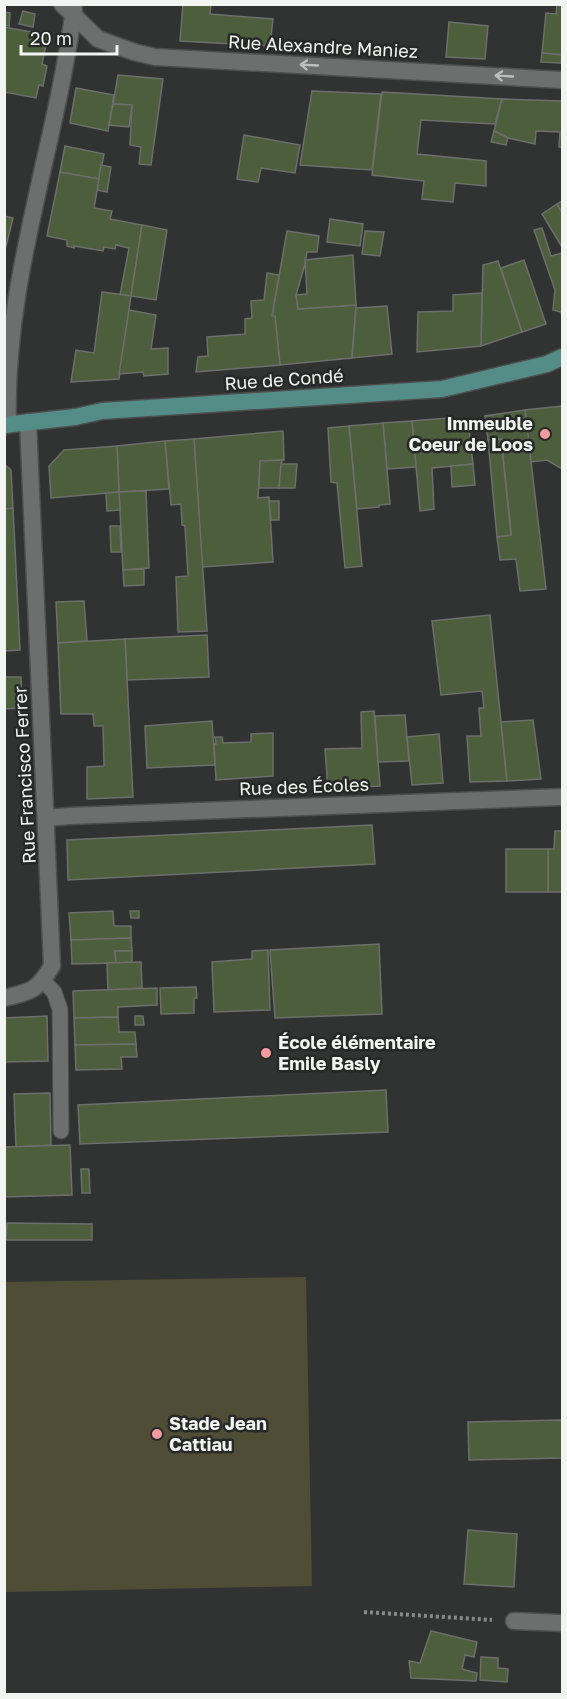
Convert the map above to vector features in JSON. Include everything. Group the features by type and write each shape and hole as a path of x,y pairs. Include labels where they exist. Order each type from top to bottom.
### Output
{"main road":[{"name":"Rue de Condé","path":"6,425 75,417 102,411 442,389 547,364 562,357"}],"street":[{"name":"Rue Alexandre Maniez","path":"70,8 98,39 154,57 562,80"},
{"path":"6,425 6,393 16,294 68,54 70,8"},
{"name":"Rue Francisco Ferrer","path":"28,422 52,966 43,981"},
{"name":"Rue des Écoles","path":"47,818 562,797"},
{"path":"4,998 30,992 43,981"},
{"path":"514,1621 562,1623"}],"lane":[{"path":"43,981 54,992 60,1009 62,1131"}],"path":[{"path":"364,1612 514,1621"}],"shaded area":[{"name":"Stade Jean Cattiau","path":"306,1277 312,1586 5,1592 5,1282"}],"building":[{"path":"183,4 211,4 210,14 273,19 270,46 180,41"},
{"path":"557,4 562,4 562,55 542,53 546,13 556,14"},
{"path":"23,11 35,14 33,27 19,24"},
{"path":"4,12 10,13 9,26 4,25"},
{"path":"449,22 488,26 485,59 446,57"},
{"path":"4,27 48,35 42,64 47,66 43,86 39,85 36,98 4,92"},
{"path":"542,53 562,55 561,63 541,62"},
{"path":"118,75 163,79 151,165 139,164 141,147 130,145 132,105 113,104"},
{"path":"76,88 114,95 108,131 70,123"},
{"path":"312,91 381,94 372,170 300,165"},
{"path":"382,92 502,99 495,124 421,120 417,154 486,161 486,186 455,183 453,202 422,199 424,181 372,175"},
{"path":"502,99 562,101 562,147 559,147 560,132 536,131 535,144 508,138 494,131"},
{"path":"113,104 132,105 129,127 109,125"},
{"path":"494,131 508,138 506,145 491,142"},
{"path":"244,135 300,145 295,173 261,168 258,182 237,179"},
{"path":"65,146 104,154 99,179 60,172"},
{"path":"101,165 111,167 107,192 97,190"},
{"path":"60,172 99,179 94,208 112,211 110,219 142,225 131,296 120,295 129,248 116,245 115,249 104,247 103,251 74,246 74,248 67,246 67,240 47,236"},
{"path":"562,201 562,213 557,204"},
{"path":"557,204 562,213 562,247 542,214"},
{"path":"4,216 13,218 4,254"},
{"path":"330,219 363,224 360,246 327,242"},
{"path":"142,225 167,230 156,300 131,296"},
{"path":"542,228 551,256 562,253 562,316 561,312 553,310 555,290 534,230"},
{"path":"287,231 319,236 317,252 307,252 296,295 298,309 356,305 352,358 280,365 275,316 272,316"},
{"path":"365,231 384,232 380,256 362,254"},
{"path":"353,255 356,305 298,309 296,295 307,294 305,260"},
{"path":"524,260 546,324 522,332 501,268"},
{"path":"498,261 522,332 481,346 483,265"},
{"path":"267,273 279,275 272,316 275,316 280,365 196,372 198,357 208,356 207,337 245,334 245,319 252,318 251,301 264,300"},
{"path":"102,292 131,296 119,379 71,382 76,350 94,353"},
{"path":"482,293 481,346 417,352 418,312 453,311 453,295"},
{"path":"387,306 392,354 352,358 356,308"},
{"path":"129,310 156,315 151,349 168,348 168,374 144,376 143,372 119,374"},
{"name":"Immeuble Coeur de Loos","path":"562,406 562,469 547,460 531,462 525,410"},
{"path":"525,410 546,589 520,591 516,559 500,560 497,537 511,535 510,521 501,439 488,440 485,416"},
{"path":"447,418 447,422 468,420 473,464 432,468 434,509 420,511 412,421"},
{"path":"412,421 416,467 387,469 383,423"},
{"path":"383,423 390,504 357,509 349,426"},
{"path":"349,426 362,566 345,568 337,483 331,482 328,428"},
{"path":"283,431 284,460 260,461 258,498 269,497 273,562 202,567 194,439"},
{"path":"194,439 207,631 178,632 176,577 188,576 185,526 182,525 181,504 171,505 165,441"},
{"path":"501,439 511,535 497,537 488,440"},
{"path":"165,441 169,489 119,492 117,446"},
{"path":"117,446 119,492 51,498 49,466 64,450"},
{"path":"282,460 279,488 259,488 260,461"},
{"path":"4,464 11,470 13,508 4,509"},
{"path":"281,464 297,464 295,488 279,488"},
{"path":"473,464 475,485 452,487 451,466"},
{"path":"146,491 149,568 123,570 119,492"},
{"path":"119,492 120,510 107,511 106,493"},
{"path":"269,501 279,501 279,520 271,520"},
{"path":"13,508 20,650 4,651 4,509"},
{"path":"110,526 120,526 121,552 111,552"},
{"path":"144,569 144,585 124,586 123,570"},
{"path":"84,601 87,641 58,643 56,602"},
{"path":"490,615 507,781 470,782 467,736 481,736 479,708 484,708 482,691 441,695 432,621"},
{"path":"207,635 209,677 127,680 125,639"},
{"path":"125,639 133,797 87,799 87,767 104,766 103,726 94,726 93,714 61,714 58,643"},
{"path":"4,677 21,677 22,708 4,709"},
{"path":"374,711 380,786 328,789 325,749 362,748 361,712"},
{"path":"405,715 409,761 378,762 375,716"},
{"path":"533,720 541,779 507,781 501,722"},
{"path":"212,721 215,765 147,768 145,726"},
{"path":"273,733 273,776 216,780 215,737 222,737 223,743 251,742 251,734"},
{"path":"439,734 443,783 412,785 407,737"},
{"path":"372,825 375,864 68,880 67,840"},
{"path":"555,831 562,831 562,892 548,892 548,849 554,849"},
{"path":"506,849 548,849 548,892 506,892"},
{"path":"113,911 114,926 131,926 131,938 71,940 69,913"},
{"path":"130,911 139,911 139,918 131,918"},
{"path":"131,938 132,951 115,951 116,963 72,964 71,940"},
{"path":"379,944 382,1014 275,1018 270,950"},
{"path":"268,950 270,1010 214,1012 212,962 252,959 252,951"},
{"path":"115,951 132,951 132,962 116,963"},
{"path":"141,962 142,988 108,990 107,963"},
{"path":"196,987 197,998 194,998 194,1013 161,1014 160,988"},
{"path":"157,988 157,1005 118,1007 118,1017 74,1018 73,991"},
{"path":"47,1016 48,1061 4,1062 4,1018"},
{"path":"135,1016 143,1016 144,1025 135,1025"},
{"path":"118,1017 119,1032 135,1032 136,1044 75,1045 74,1018"},
{"path":"136,1044 137,1057 121,1057 122,1069 76,1070 75,1045"},
{"path":"386,1090 388,1132 80,1144 78,1105"},
{"path":"50,1093 51,1145 16,1147 14,1094"},
{"path":"70,1145 72,1195 4,1197 4,1147"},
{"path":"81,1169 89,1169 90,1193 82,1193"},
{"path":"7,1223 92,1224 92,1240 6,1240"},
{"path":"562,1420 562,1458 469,1460 468,1422"},
{"path":"468,1530 517,1534 514,1587 464,1584"},
{"path":"431,1631 477,1642 474,1657 465,1655 462,1669 477,1673 476,1681 411,1678 409,1661 420,1663"},
{"path":"481,1657 498,1658 498,1668 508,1669 507,1682 480,1680"}],"place":[{"name":"Immeuble Coeur de Loos","path":"545,434"},
{"name":"École élémentaire Emile Basly","path":"266,1053"},
{"name":"Stade Jean Cattiau","path":"157,1434"}]}
